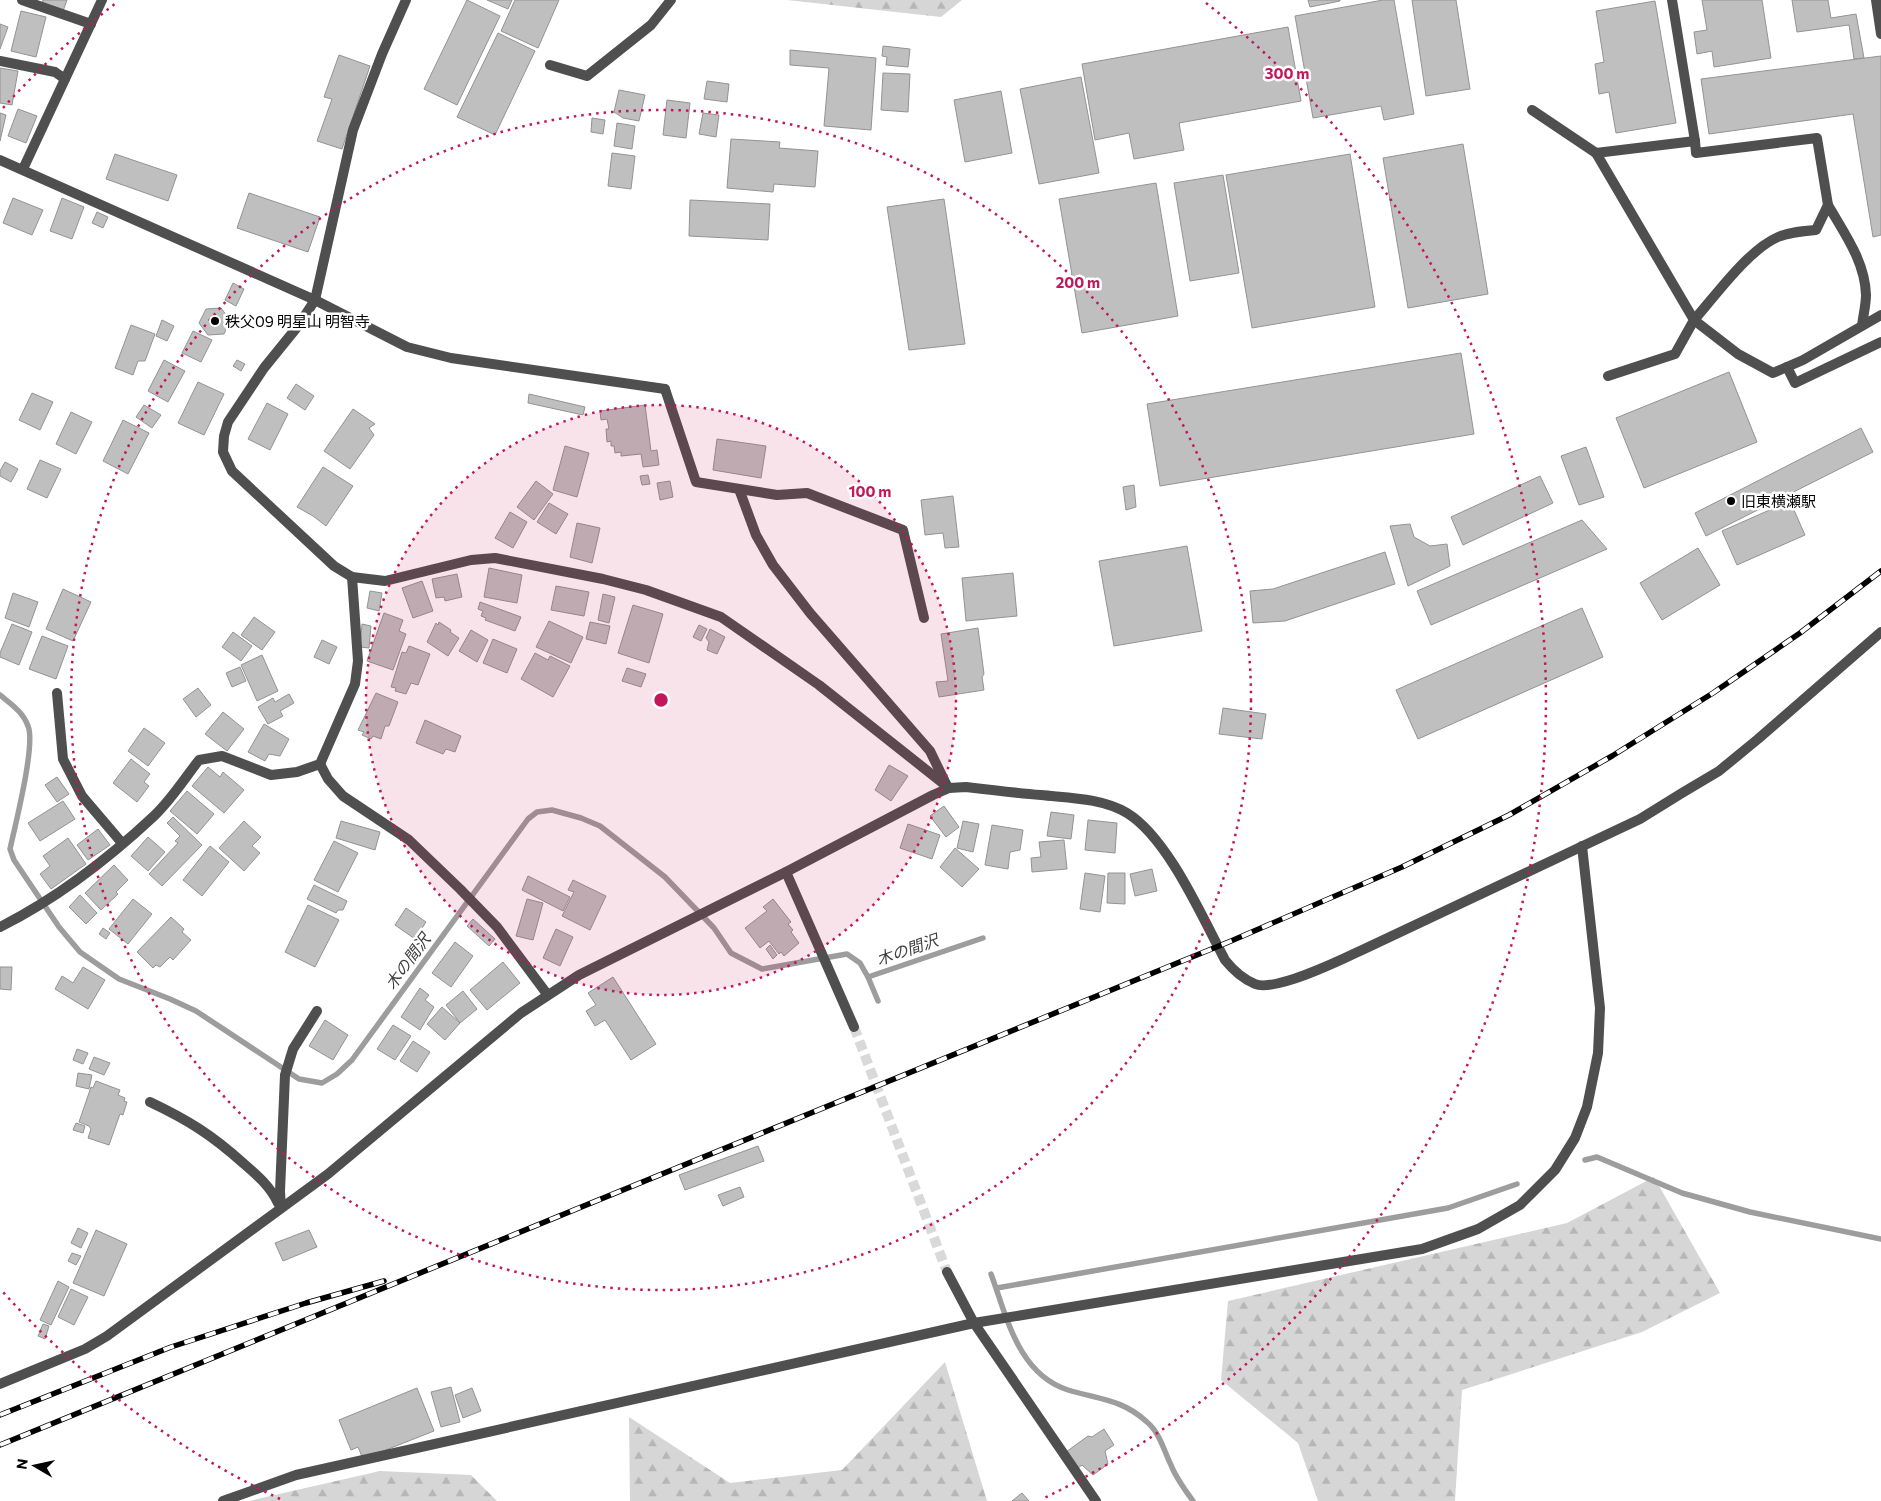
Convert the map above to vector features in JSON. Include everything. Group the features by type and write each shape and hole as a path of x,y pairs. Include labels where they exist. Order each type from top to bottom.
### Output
{"street":[{"path":"22,0 91,24"},
{"path":"23,169 102,0"},
{"path":"406,0 382,54 353,130 315,300 298,326 264,368 228,422 224,436 223,452 232,472 334,566 352,577 385,581 472,560 495,558 603,579 646,590 720,617 819,685 949,788"},
{"path":"550,65 587,76 651,25 671,0"},
{"path":"1672,0 1696,153 1818,138 1828,205 1856,252 1863,276 1866,294 1862,326"},
{"path":"1876,0 1881,34"},
{"path":"0,61 55,72 66,79"},
{"path":"1532,110 1596,153 1694,320 1738,354 1773,373 1803,360 1881,315"},
{"path":"1596,153 1695,141"},
{"path":"0,160 315,300 407,347 451,358 666,389 696,482 777,495 807,492 903,530 924,618"},
{"path":"1608,376 1675,354 1694,320 1736,271 1758,250 1778,237 1800,231 1816,230 1828,205"},
{"path":"1787,367 1795,383 1881,342"},
{"path":"739,489 756,535 772,565 810,613 930,751 949,788"},
{"path":"0,927 37,906 86,874 155,815 200,760 222,756 271,775 297,772 320,764 355,684 358,661 352,577"},
{"path":"2,1381 85,1349 106,1336 328,1174 521,1013 547,994 579,975 949,788 966,787 1080,799 1110,805 1126,812 1147,830 1172,862 1225,960 1237,973 1256,985 1273,986 1322,968 1640,819 1719,771 1881,632"},
{"path":"57,693 63,759 82,796 122,843"},
{"path":"320,764 328,779 343,796 409,840 479,908 497,927 547,994"},
{"path":"223,1501 296,1474 974,1322 1422,1249 1478,1230 1520,1205 1555,1170 1575,1138 1588,1107 1598,1053 1600,1008 1582,846"},
{"path":"786,872 854,1026"},
{"path":"281,1208 280,1182 285,1075 293,1049 317,1011"},
{"path":"150,1102 183,1118 227,1148 264,1181 281,1208"},
{"path":"946,1272 974,1322 1096,1501"}],"green space":[{"path":"787,0 962,0 941,17"},
{"path":"1654,1177 1720,1293 1642,1332 1462,1390 1455,1501 1318,1501 1298,1443 1221,1380 1228,1301 1567,1223"},
{"path":"945,1362 987,1501 630,1501 629,1417 730,1483 842,1470"},
{"path":"380,1471 471,1475 497,1501 249,1501"}],"building":[{"path":"43,0 67,0 63,11 42,4"},
{"path":"467,0 500,16 457,105 424,89"},
{"path":"487,0 512,0 508,9"},
{"path":"515,0 559,0 538,48 501,31"},
{"path":"1308,0 1340,0 1340,1 1310,7"},
{"path":"1383,0 1394,0 1414,114 1384,120 1381,106 1313,118 1295,16"},
{"path":"1412,0 1456,0 1470,89 1426,96"},
{"path":"1702,0 1762,0 1771,58 1714,67 1712,51 1697,54 1694,32 1707,30"},
{"path":"1792,0 1828,0 1831,18 1856,14 1864,58 1854,59 1849,25 1797,32"},
{"path":"1655,1 1676,123 1616,133 1609,92 1599,94 1595,64 1604,62 1596,11"},
{"path":"21,11 46,17 36,57 11,51"},
{"path":"0,24 8,27 0,49"},
{"path":"1288,27 1301,101 1179,123 1184,150 1134,159 1129,133 1095,140 1082,64"},
{"path":"498,33 535,51 495,135 457,117"},
{"path":"883,46 910,49 908,67 886,65 887,57 882,56"},
{"path":"790,50 876,58 871,130 824,126 829,68 790,65"},
{"path":"339,55 370,66 342,149 317,141 332,99 324,97"},
{"path":"1881,56 1881,235 1873,237 1853,114 1709,134 1701,79"},
{"path":"0,68 18,71 12,105 0,103"},
{"path":"883,73 910,74 908,112 881,110"},
{"path":"1081,77 1099,173 1039,184 1020,89"},
{"path":"707,81 729,84 727,102 704,99"},
{"path":"619,90 645,95 639,121 623,118 614,112"},
{"path":"1001,91 1012,153 965,162 954,100"},
{"path":"667,100 690,103 686,138 663,135"},
{"path":"18,109 37,116 26,143 8,136"},
{"path":"0,113 6,115 0,141"},
{"path":"703,113 719,115 716,137 699,134"},
{"path":"592,118 605,120 603,134 591,132"},
{"path":"617,123 635,126 632,149 614,146"},
{"path":"731,139 780,142 779,148 818,151 815,187 774,184 773,192 727,188"},
{"path":"1463,144 1488,294 1408,308 1383,158"},
{"path":"612,153 635,156 631,189 608,186"},
{"path":"115,154 177,175 168,201 106,179"},
{"path":"1350,154 1375,307 1252,328 1226,175"},
{"path":"1223,175 1239,273 1190,281 1174,183"},
{"path":"1156,183 1178,316 1082,333 1059,199"},
{"path":"249,193 320,217 308,252 237,228"},
{"path":"13,198 43,210 32,235 3,223"},
{"path":"62,198 84,207 72,239 50,231"},
{"path":"944,199 965,344 909,350 887,207"},
{"path":"690,200 770,204 768,240 689,236"},
{"path":"97,212 108,217 103,228 92,223"},
{"path":"233,283 244,289 236,306 225,300"},
{"name":"秩父09 明星山 明智寺","path":"221,308 230,320 224,334 208,335 199,323 206,309"},
{"path":"162,320 174,326 167,341 156,336"},
{"path":"131,325 155,334 145,361 138,361 133,375 115,368"},
{"path":"193,331 212,340 201,362 182,353"},
{"path":"1461,353 1474,434 1160,486 1147,404"},
{"path":"164,360 185,371 168,402 148,391"},
{"path":"237,360 245,364 241,371 233,366"},
{"path":"1729,372 1757,442 1644,488 1616,418"},
{"path":"198,382 224,394 204,435 178,423"},
{"path":"296,384 314,396 305,410 287,398"},
{"path":"32,393 53,402 40,430 19,420"},
{"path":"529,394 585,407 583,415 528,403"},
{"path":"267,403 288,414 270,450 248,439"},
{"path":"144,405 161,415 152,428 136,417"},
{"path":"645,405 651,451 657,450 659,465 643,467 641,454 621,456 621,452 615,453 614,446 611,446 611,441 607,442 606,429 609,429 607,419 601,420 600,411"},
{"path":"353,409 375,424 369,428 374,435 350,469 324,451"},
{"path":"71,412 92,422 76,454 56,444"},
{"path":"123,420 149,433 128,474 103,461"},
{"path":"1861,428 1873,452 1706,536 1695,513"},
{"path":"717,439 766,446 761,478 713,470"},
{"path":"565,446 589,453 577,497 553,490"},
{"path":"1586,447 1604,497 1579,505 1561,456"},
{"path":"40,460 61,469 47,498 27,489"},
{"path":"5,462 18,469 11,482 0,476 0,471"},
{"path":"323,467 353,486 326,526 297,507"},
{"path":"648,475 650,484 642,485 640,476"},
{"path":"1540,476 1553,503 1463,545 1451,517"},
{"path":"536,481 553,494 534,520 517,507"},
{"path":"670,481 673,497 660,500 657,483"},
{"path":"1134,485 1136,507 1126,510 1123,487"},
{"path":"953,496 959,547 945,548 943,533 925,535 921,500"},
{"path":"1790,501 1805,535 1737,565 1722,531"},
{"path":"549,503 568,514 556,534 537,522"},
{"path":"510,512 527,522 513,548 495,538"},
{"path":"1582,520 1607,549 1431,625 1417,591"},
{"path":"577,523 600,528 592,563 570,557"},
{"path":"1410,524 1414,537 1430,546 1447,544 1450,566 1408,586 1390,526"},
{"path":"1187,546 1202,631 1114,646 1099,561"},
{"path":"1698,548 1720,585 1662,620 1640,583"},
{"path":"1385,552 1395,584 1285,621 1253,623 1250,591 1273,589"},
{"path":"489,568 522,575 517,603 484,597"},
{"path":"1013,573 1017,616 966,621 962,578"},
{"path":"457,574 462,597 445,601 444,597 436,598 432,579"},
{"path":"422,581 433,611 413,618 402,588"},
{"path":"556,586 589,592 584,616 551,610"},
{"path":"63,589 91,602 73,641 46,629"},
{"path":"370,591 382,593 379,611 367,608"},
{"path":"13,593 38,602 29,627 5,618"},
{"path":"603,594 615,597 609,623 598,620"},
{"path":"480,602 521,617 515,631 485,620 486,618 481,616 483,611 478,609"},
{"path":"633,605 663,614 649,663 618,653"},
{"path":"1582,608 1603,657 1418,739 1396,690"},
{"path":"384,613 403,620 399,631 406,634 393,670 367,661"},
{"path":"254,617 275,632 262,650 241,635"},
{"path":"549,621 583,637 571,663 536,647"},
{"path":"439,622 459,638 448,656 427,642 436,623 438,625"},
{"path":"590,622 610,626 606,644 586,639"},
{"path":"12,624 32,632 19,665 0,657"},
{"path":"362,624 371,626 369,648 360,647"},
{"path":"699,625 707,629 701,641 693,637"},
{"path":"978,628 984,674 982,677 984,690 939,697 936,682 948,681 941,634"},
{"path":"710,629 725,637 717,654 707,650 709,642 706,638"},
{"path":"471,630 488,640 477,662 459,651"},
{"path":"233,632 252,646 241,661 222,647"},
{"path":"42,636 68,646 56,679 29,669"},
{"path":"493,639 517,649 507,673 483,663"},
{"path":"322,640 337,647 329,664 314,657"},
{"path":"409,646 430,654 418,685 411,683 406,694 395,691 396,688 391,687 402,652 406,653"},
{"path":"535,653 548,660 550,656 570,666 553,697 521,679"},
{"path":"262,655 278,691 257,701 241,665"},
{"path":"240,667 246,681 232,687 226,673"},
{"path":"627,668 646,674 641,687 622,681"},
{"path":"198,688 211,705 196,717 183,699"},
{"path":"376,693 398,702 389,726 385,726 381,739 373,736 371,739 362,735 364,732 358,730"},
{"path":"289,694 294,703 280,711 283,716 268,724 258,707 273,698 275,702"},
{"path":"1223,708 1266,714 1262,739 1219,734"},
{"path":"223,712 244,729 227,751 205,734"},
{"path":"425,720 461,736 455,752 446,749 443,754 416,743"},
{"path":"264,724 289,739 280,756 269,754 265,761 248,752"},
{"path":"144,728 165,743 148,766 128,751"},
{"path":"131,759 150,774 144,782 149,786 137,802 113,783"},
{"path":"889,765 908,776 891,801 875,790"},
{"path":"208,767 220,777 223,772 244,790 224,813 192,786"},
{"path":"57,777 69,794 57,802 45,785"},
{"path":"187,791 214,814 197,834 170,811"},
{"path":"63,801 75,819 40,841 28,823"},
{"path":"944,806 959,827 946,837 930,816"},
{"path":"1051,812 1074,815 1071,839 1047,836"},
{"path":"173,817 202,845 162,886 149,874 178,843 175,841 180,836 167,823"},
{"path":"1088,820 1117,823 1115,853 1085,850"},
{"path":"244,821 261,837 252,846 260,853 244,871 219,848"},
{"path":"341,821 380,832 375,850 336,838"},
{"path":"963,821 979,824 973,852 957,848"},
{"path":"908,824 940,835 932,859 900,848"},
{"path":"992,825 1023,830 1020,850 1010,852 1008,869 985,865"},
{"path":"98,829 110,845 88,860 77,845"},
{"path":"148,837 165,852 148,871 131,856"},
{"path":"68,838 86,864 51,889 40,874 50,866 43,856"},
{"path":"1064,840 1067,869 1032,872 1031,858 1041,857 1039,842"},
{"path":"334,841 358,853 338,892 314,880"},
{"path":"210,846 229,862 202,896 183,880"},
{"path":"955,848 979,869 962,887 940,867"},
{"path":"114,865 128,880 116,892 118,894 101,910 85,893"},
{"path":"1152,869 1157,891 1135,896 1130,874"},
{"path":"1085,873 1105,876 1100,912 1080,909"},
{"path":"1108,873 1125,873 1125,904 1107,903"},
{"path":"528,876 570,897 563,911 522,890"},
{"path":"573,880 606,896 590,930 562,916 574,892 568,890"},
{"path":"314,885 347,901 343,910 338,910 336,913 307,899"},
{"path":"80,895 97,913 86,924 69,907"},
{"path":"133,899 152,914 128,944 109,929"},
{"path":"527,899 543,903 533,940 516,936"},
{"path":"773,899 791,922 788,924 793,930 791,932 799,943 784,956 781,952 779,954 769,941 760,948 745,928 767,911 763,907"},
{"path":"308,905 339,920 315,967 285,952"},
{"path":"406,908 426,922 415,939 395,925"},
{"path":"171,917 184,929 182,932 191,940 173,960 170,957 160,967 156,965 153,968 137,952"},
{"path":"473,919 495,939 489,946 467,926"},
{"path":"103,928 110,933 106,939 99,934"},
{"path":"556,929 573,937 560,966 543,958"},
{"path":"455,942 473,956 451,987 432,973"},
{"path":"770,945 777,955 773,959 766,949"},
{"path":"503,962 520,983 487,1010 470,990"},
{"path":"0,967 12,967 11,990 0,989"},
{"path":"83,967 105,980 88,1009 55,989 62,976 73,983"},
{"path":"613,977 656,1044 631,1060 605,1020 595,1026 586,1011 596,1005 588,993"},
{"path":"420,988 429,995 425,1000 434,1007 420,1030 401,1017"},
{"path":"463,991 477,1009 460,1023 446,1005"},
{"path":"442,1007 460,1023 445,1040 427,1024"},
{"path":"325,1020 348,1035 333,1060 309,1046"},
{"path":"393,1025 411,1036 395,1060 377,1049"},
{"path":"413,1041 430,1052 417,1072 400,1061"},
{"path":"77,1049 88,1053 83,1064 73,1060"},
{"path":"94,1057 110,1063 104,1075 89,1069"},
{"path":"78,1073 92,1075 89,1089 76,1086"},
{"path":"96,1081 120,1090 118,1095 125,1098 124,1101 127,1102 123,1115 120,1114 109,1145 88,1138 91,1129 89,1126 79,1122 91,1087 93,1088"},
{"path":"76,1123 85,1126 83,1133 73,1130"},
{"path":"758,1146 764,1161 685,1190 679,1175"},
{"path":"740,1187 744,1197 723,1206 718,1195"},
{"path":"78,1228 88,1233 81,1248 71,1243"},
{"path":"96,1230 127,1244 104,1296 73,1283"},
{"path":"309,1230 317,1247 283,1261 275,1243"},
{"path":"72,1253 81,1256 76,1265 68,1261"},
{"path":"58,1281 69,1287 51,1325 40,1320"},
{"path":"71,1289 88,1297 74,1325 58,1317"},
{"path":"43,1324 49,1326 45,1339 38,1336"},
{"path":"451,1387 460,1422 441,1427 431,1392"},
{"path":"417,1388 434,1431 363,1459 358,1447 351,1450 339,1420"},
{"path":"472,1388 481,1411 463,1418 455,1395"},
{"path":"1104,1429 1114,1445 1105,1451 1108,1464 1093,1475 1082,1465 1078,1468 1066,1452 1088,1436 1092,1437"},
{"path":"1022,1493 1029,1501 1012,1501"}],"waterway":[{"name":"木の間沢","path":"0,695 23,717 28,726 30,736 24,786 10,849 14,860 59,927 80,952 119,979 196,1011 299,1079 322,1083 337,1074 352,1060 528,819 537,812 552,810 581,818 600,826 665,877 714,928 731,953 762,969 847,954 860,963 868,977 983,938"},
{"path":"868,977 878,1001"},
{"path":"1585,1160 1597,1157 1682,1193 1750,1212 1881,1239"},
{"path":"997,1288 1448,1208 1517,1184"},
{"path":"991,1274 1017,1342 1026,1358 1037,1371 1051,1382 1068,1390 1119,1404 1138,1414 1151,1426 1158,1437 1175,1475 1193,1501"}],"tunnel":[{"path":"854,1027 947,1272"}],"railway":[{"path":"0,1445 1231,941 1402,867 1509,815 1612,756 1713,693 1800,633 1881,571"},
{"path":"0,1415 171,1347 306,1303 384,1281"}],"place":[{"name":"秩父09 明星山 明智寺","path":"215,321"},
{"name":"旧東横瀬駅","path":"1731,501"}]}
